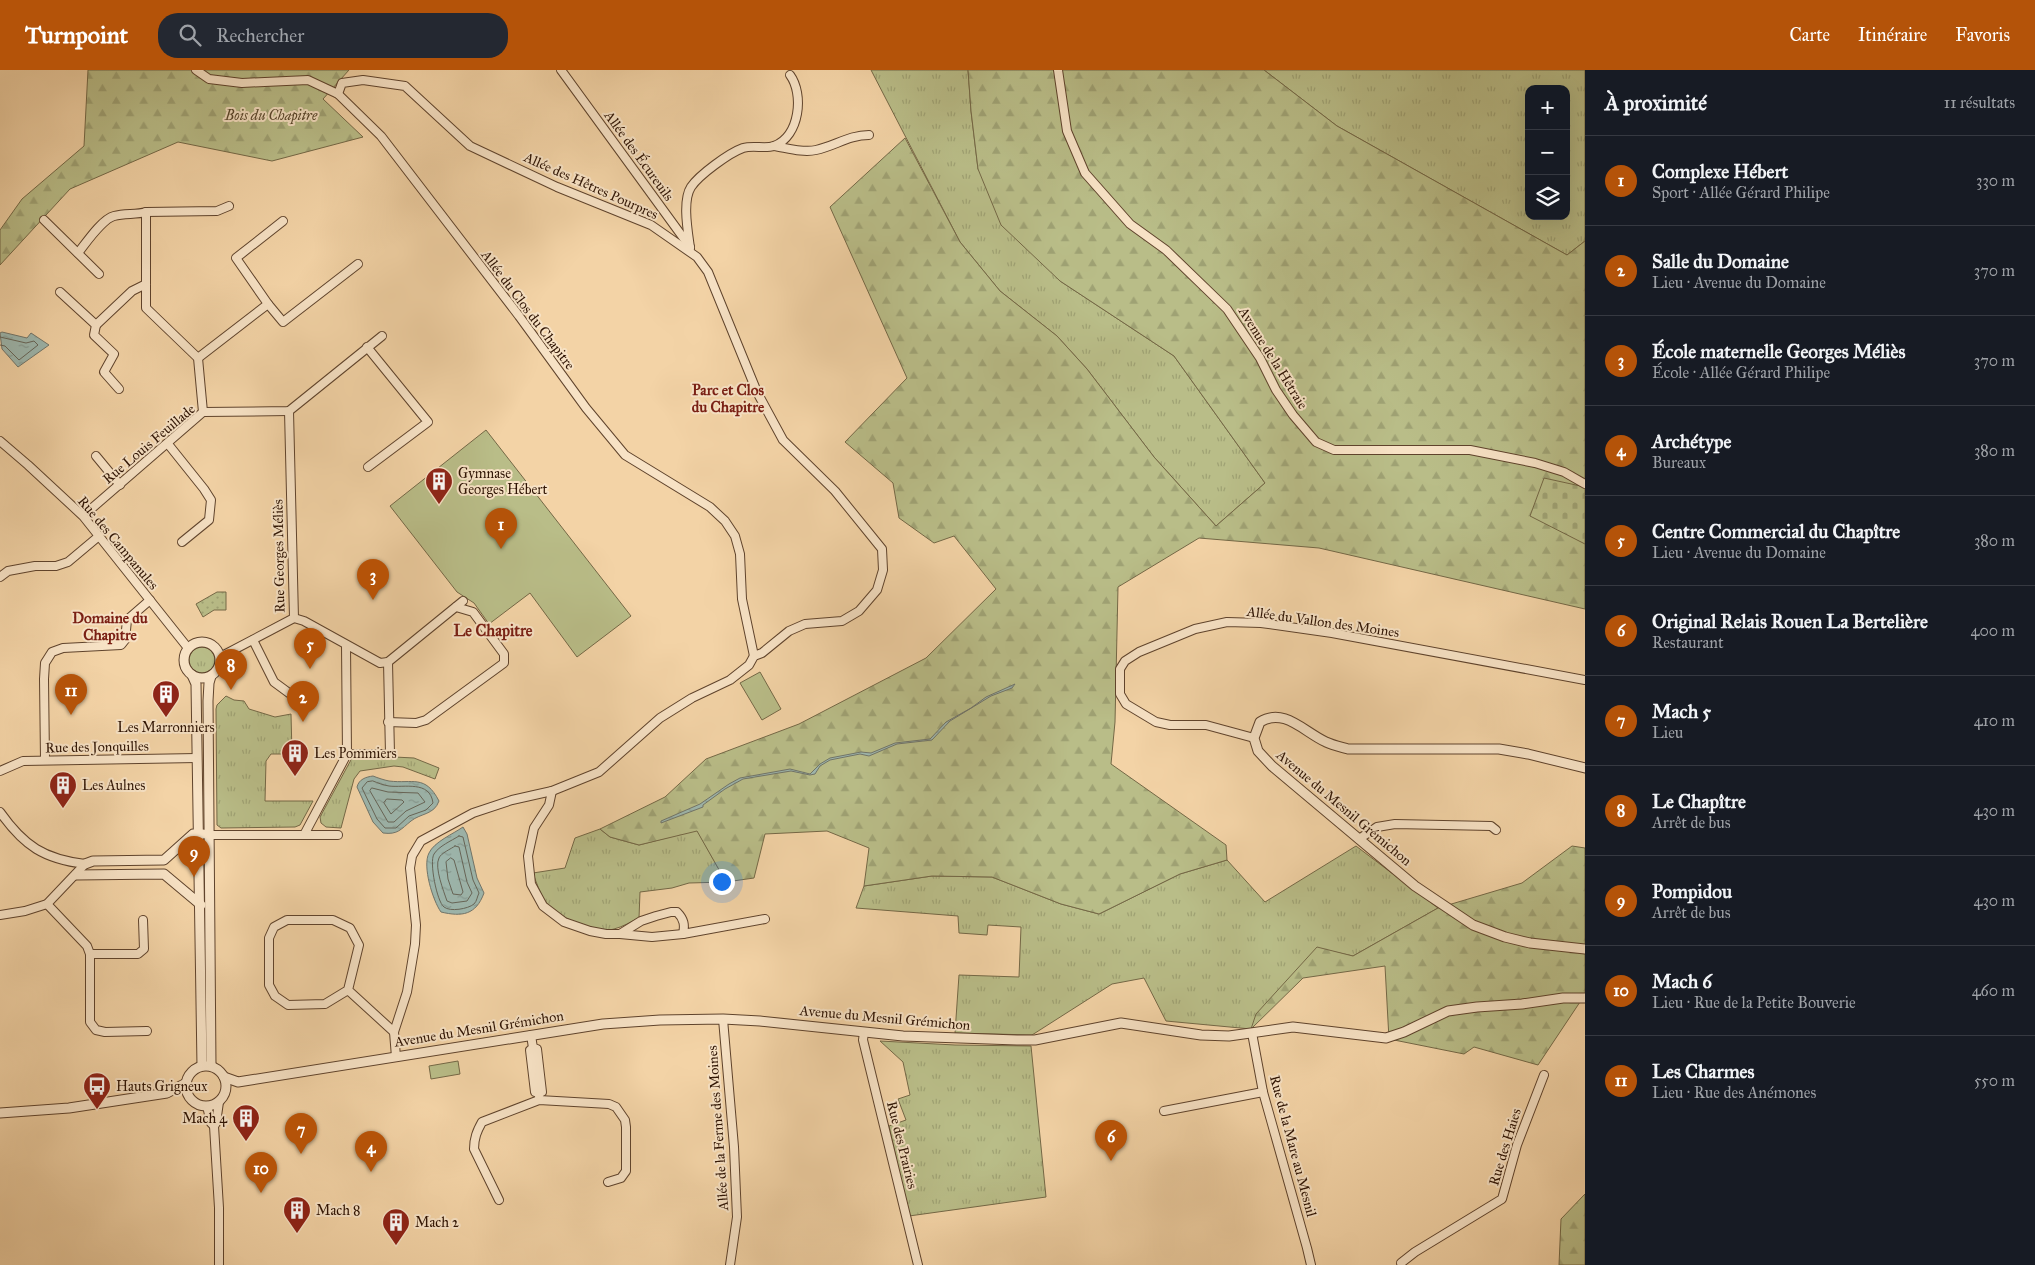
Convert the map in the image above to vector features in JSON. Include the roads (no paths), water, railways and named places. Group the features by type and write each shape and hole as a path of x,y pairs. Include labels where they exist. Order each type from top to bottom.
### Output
{"street":[{"name":"Allée du Clos du Chapitre","path":"196,70 209,79 242,83 308,80 338,94 381,136 519,316 586,408 625,455 710,507 725,522 735,536 740,554 742,599 754,656"},
{"name":"Allée des Écureuils","path":"560,70 697,257"},
{"name":"Avenue de la Hêtraie","path":"1058,70 1068,131 1085,173 1130,224 1166,250 1227,309 1260,358 1276,390 1316,442 1334,450 1470,450 1535,463 1564,472 1585,484"},
{"path":"774,146 786,137 795,119 798,103 797,90 790,75"},
{"name":"Allée des Hêtres Pourpres","path":"338,94 342,83 363,80 405,86 470,146 558,187 651,224 697,257 708,272 757,392 783,440 835,491 882,549 884,570 877,590 859,611 842,621 805,624 789,631 762,653 754,656 749,664 730,680 692,698 660,718 599,772 552,791 512,800 473,813 421,841 412,856 410,868 416,925 415,944 407,992 394,1032"},
{"path":"690,248 687,220 687,198 690,188 701,176 744,148 774,146 807,151 817,150 851,136 869,135"},
{"path":"78,253 105,221 114,216 137,215 146,212 216,211 229,206"},
{"path":"146,212 146,308 198,358 203,412"},
{"path":"44,220 99,274"},
{"path":"284,221 236,258 283,322 358,264"},
{"path":"119,390 104,372 114,354 94,335 96,325 132,291 146,284"},
{"path":"60,292 96,325"},
{"path":"198,358 268,304"},
{"path":"288,410 382,336"},
{"path":"367,348 428,422 368,467"},
{"name":"Rue Louis Feuillade","path":"92,510 203,412 288,410"},
{"name":"Rue Georges Méliès","path":"220,657 294,618 288,410"},
{"name":"Rue des Campanules","path":"0,441 76,510 188,648"},
{"path":"168,444 204,489 210,500 209,520 182,542"},
{"path":"96,456 120,485"},
{"path":"0,576 8,571 35,566 56,566 68,562 99,536"},
{"path":"45,760 45,662 52,652 62,648 121,645 125,640 127,620 150,600"},
{"path":"294,618 304,621 380,662 388,662 463,601"},
{"path":"388,722 416,723 426,720 504,662 504,654 473,612 456,607"},
{"name":"Allée du Vallon des Moines","path":"1254,738 1206,725 1170,725 1156,722 1126,704 1120,694 1118,679 1120,669 1125,660 1139,652 1195,630 1227,622 1261,623 1332,633 1585,680"},
{"path":"253,640 274,682 293,696"},
{"path":"204,905 198,833 196,684 185,666 185,653 194,644 207,642 218,650 220,657 219,666 211,676 209,683 208,701 208,835 204,905 206,1066"},
{"path":"304,835 347,754 346,645"},
{"path":"347,754 390,754 388,662"},
{"path":"192,676 198,678 211,676"},
{"path":"1254,738 1260,722 1269,716 1281,717 1326,743 1348,749 1499,749 1585,768"},
{"name":"Avenue du Mesnil Grémichon","path":"1254,738 1258,751 1272,766 1415,886 1473,924 1505,937 1530,943 1585,949"},
{"name":"Rue des Jonquilles","path":"0,770 23,760 197,758"},
{"path":"552,791 549,805 534,828 528,856 531,884 543,906 564,922 590,931 652,937 683,934 765,919"},
{"path":"0,812 23,840 47,856 85,864"},
{"path":"1359,839 1378,828 1395,824 1491,826 1496,830"},
{"path":"0,915 25,911 47,904 85,864 93,861 164,860 193,834 338,835"},
{"path":"164,860 164,874"},
{"path":"76,875 164,874 204,905"},
{"path":"47,904 87,946 90,954 90,1022 96,1030 105,1032 147,1031"},
{"path":"620,934 641,921 671,912 677,912 682,917 683,934"},
{"path":"90,954 138,954 144,949 143,920"},
{"path":"287,920 333,920 350,928 359,946 348,990 325,1004 288,1005 275,996 269,985 269,938 274,927 287,920"},
{"path":"348,990 394,1032 396,1056"},
{"name":"Avenue du Mesnil Grémichon","path":"226,1091 238,1082 396,1056 603,1024 660,1020 760,1020 922,1037 1035,1040 1121,1023 1201,1035 1229,1036 1293,1027 1386,1038 1404,1032 1448,1011 1563,998 1585,998"},
{"name":"Allée de la Ferme des Moines","path":"723,1019 734,1147 737,1217 730,1265"},
{"name":"Rue des Prairies","path":"864,1032 863,1040 918,1265"},
{"name":"Rue de la Mare au Mesnil","path":"1252,1033 1263,1092 1308,1248 1310,1265"},
{"path":"531,1035 533,1048 530,1050 535,1092 539,1097"},
{"path":"191,1100 187,1093 186,1083 188,1076 195,1069 206,1066 220,1072 224,1077 226,1091 219,1102 214,1126"},
{"name":"Rue des Haies","path":"1400,1264 1415,1252 1502,1198 1517,1144 1544,1075"},
{"name":"Avenue du Mesnil Grémichon","path":"224,1077 238,1082"},
{"path":"0,1113 69,1108 167,1093 186,1083"},
{"path":"1164,1112 1263,1092"},
{"path":"167,1093 191,1100 201,1106 219,1102"},
{"path":"499,1200 474,1149 477,1131 482,1122 539,1097 609,1104 621,1113 626,1127 626,1171 621,1178 608,1182"},
{"path":"207,1106 214,1126 220,1208 219,1265"}],"water":[{"path":"0,333 27,338 31,333 49,345 18,367 2,349"},
{"path":"1015,684 1012,688 991,696 950,721 932,740 897,744 869,756 860,754 830,760 820,766 815,774 810,775 791,771 743,779 725,789 703,805 703,807 661,823 661,821 700,804 740,778 790,769 810,774 820,764 830,758 861,752 871,753 895,743 930,739 946,722 986,697"},
{"path":"373,776 389,781 418,782 423,784 434,793 439,801 437,806 415,818 399,831 383,833 373,822 357,787 361,780"},
{"path":"463,827 467,834 477,878 484,893 477,906 467,913 441,912 429,883 427,859 435,845"}],"place":[{"name":"Gymnase Georges Hébert","path":"439,505"},
{"name":"Complexe Hébert","path":"501,549"},
{"name":"École maternelle Georges Méliès","path":"373,600"},
{"name":"Centre Commercial du Chapître","path":"310,669"},
{"name":"Le Chapître","path":"231,690"},
{"name":"Les Charmes","path":"71,715"},
{"name":"Les Marronniers","path":"166,718"},
{"name":"Salle du Domaine","path":"303,722"},
{"name":"Les Pommiers","path":"295,777"},
{"name":"Les Aulnes","path":"63,809"},
{"name":"Pompidou","path":"194,877"},
{"name":"Hauts Grigneux","path":"97,1110"},
{"name":"Mach 4","path":"246,1142"},
{"name":"Mach 5","path":"301,1154"},
{"name":"Original Relais Rouen La Bertelière","path":"1111,1161"},
{"name":"Archétype","path":"371,1172"},
{"name":"Mach 6","path":"261,1193"},
{"name":"Mach 8","path":"297,1234"},
{"name":"Mach 2","path":"396,1246"}],"district":[{"name":"Parc et Clos du Chapitre","path":"728,398"},
{"name":"Domaine du Chapitre","path":"110,626"},
{"name":"Le Chapitre","path":"493,630"}],"park label":[{"name":"Bois du Chapitre","path":"271,115"}]}
